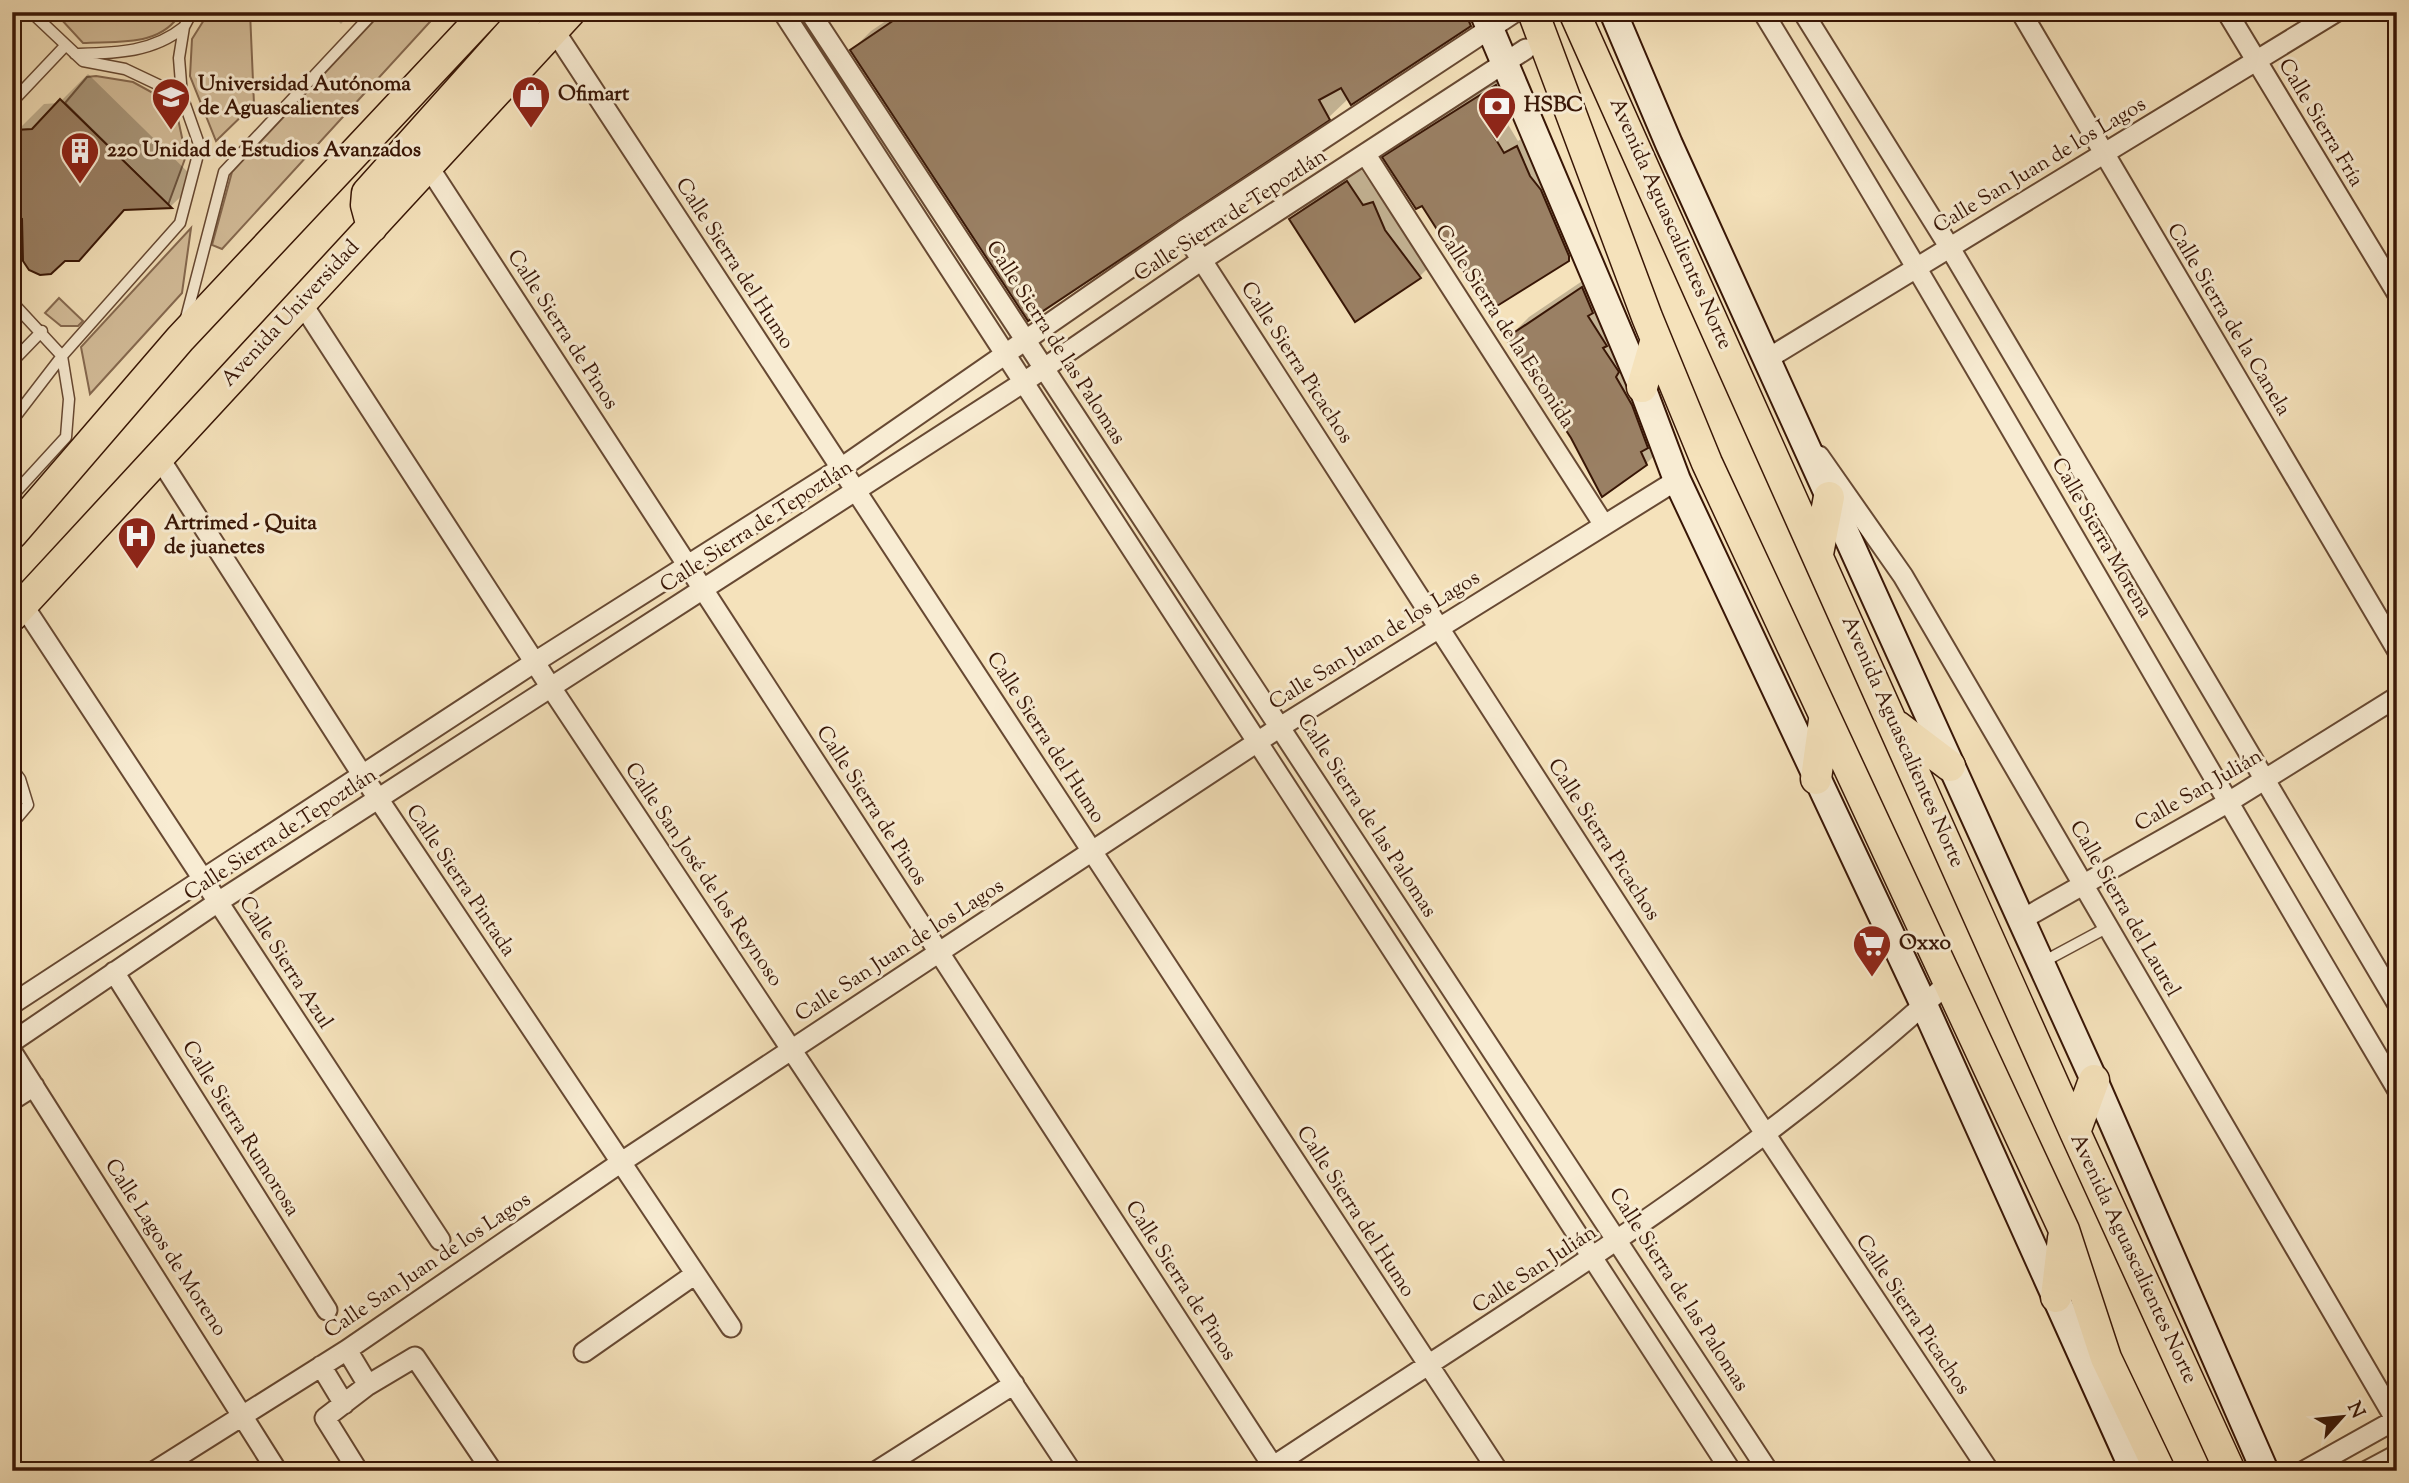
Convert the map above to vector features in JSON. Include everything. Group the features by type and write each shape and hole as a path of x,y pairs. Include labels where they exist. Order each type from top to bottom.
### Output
{"main road":[{"path":"12,534 180,339 487,12"},
{"path":"372,227 366,205 368,192 529,12"},
{"name":"Avenida Aguascalientes Norte","path":"1575,13 2075,1132 2230,1471"},
{"path":"1506,16 1515,56 1614,260 1652,328 1642,387"},
{"path":"1506,16 1652,328 1707,463 1824,720 2064,1230 2106,1358 2160,1471"},
{"name":"Avenida Universidad","path":"17,610 562,21"},
{"path":"1818,554 1829,497"},
{"path":"1816,779 1824,720"},
{"path":"1895,725 1950,766"},
{"path":"2075,1132 2094,1080"},
{"path":"2056,1297 2064,1230"},
{"path":"2151,1299 2160,1345 2214,1471"},
{"path":"2095,1318 2133,1373 2181,1471"}],"street":[{"path":"783,12 1256,744 1731,1471"},
{"name":"Calle Sierra de las Palomas","path":"810,12 1768,1471"},
{"name":"Avenida Aguascalientes Norte","path":"1613,12 1950,766 2094,1080 2265,1471"},
{"name":"Calle Sierra Morena","path":"1763,12 1918,266 2227,803 2397,1088"},
{"name":"Calle Sierra Morena","path":"1803,12 1950,248 2397,1003"},
{"name":"Calle Sierra de la Canela","path":"2021,12 2397,650"},
{"name":"Calle Sierra Fría","path":"2227,12 2397,293"},
{"name":"Calle San Juan de los Lagos","path":"1767,359 2336,12"},
{"name":"Calle Sierra de Tepoztlán","path":"12,1004 535,662 841,468 1183,231 1506,16"},
{"name":"Calle Sierra del Humo","path":"562,21 841,468 1498,1471"},
{"path":"1515,56 1677,480 1924,1005 2134,1471"},
{"name":"Calle Sierra de Tepoztlán","path":"12,1042 218,902 1024,382 1202,260 1515,56"},
{"name":"Calle Sierra de la Esconida","path":"1366,155 1604,525"},
{"name":"Calle Sierra de Pinos","path":"428,166 1271,1469"},
{"name":"Calle Sierra Picachos","path":"1183,231 1766,1135 1989,1471"},
{"name":"Calle San José de los Reynoso","path":"301,302 550,686 1071,1471"},
{"name":"Calle Sierra del Laurel","path":"1798,427 1869,523 1903,576 2396,1420"},
{"name":"Calle Sierra Pintada","path":"158,456 363,776 730,1327"},
{"name":"Calle San Juan de los Lagos","path":"155,1471 347,1349 620,1163 1280,727 1677,480"},
{"name":"Calle Sierra Azul","path":"17,610 218,902 440,1240"},
{"name":"Calle San Julián","path":"2021,920 2227,803 2397,697"},
{"name":"Calle Sierra Rumorosa","path":"114,972 327,1310"},
{"name":"Calle San Julián","path":"1271,1469 1619,1241 1766,1135 1947,984"},
{"name":"Calle Lagos de Moreno","path":"12,1052 244,1414 277,1471"},
{"path":"12,1100 34,1086"},
{"path":"584,1352 694,1275"},
{"path":"347,1349 368,1385"},
{"path":"358,1471 325,1418 368,1385 415,1357 492,1471"},
{"path":"320,1366 344,1404"},
{"path":"877,1471 1014,1384"},
{"path":"2304,1471 2396,1420"},
{"path":"2367,1471 2397,1455"}],"lane":[{"path":"32,12 83,61 125,69 182,96"},
{"path":"12,421 62,356 180,223 200,146 182,96 179,58 184,27 192,12"},
{"path":"180,339 224,172 374,12"},
{"path":"75,54 148,49 167,41 184,27"},
{"path":"12,102 66,46"},
{"path":"12,302 42,331 62,356 69,399 65,437 12,496"},
{"path":"12,362 42,331"},
{"path":"12,768 20,779 28,805 12,824"},
{"path":"2040,964 2108,927"}],"shaded area":[{"path":"66,12 181,12 173,23 151,37 124,42 83,43 60,18"},
{"path":"209,12 250,12 254,104 216,141 190,76 192,39"},
{"path":"382,12 439,12 222,249 212,245 232,172"},
{"path":"87,77 133,82 175,105 186,156 168,205 65,103"},
{"path":"191,228 182,293 90,394 81,347"},
{"path":"59,298 83,321 78,326 61,326 45,313"}],"building":[{"path":"906,12 1465,12 1471,26 1351,105 1341,88 1319,100 1330,120 1028,321 850,50"},
{"path":"1496,85 1508,112 1486,123 1504,153 1517,146 1530,176 1541,190 1569,261 1489,311 1422,206 1416,209 1382,157"},
{"name":"220 Unidad de Estudios Avanzados","path":"60,99 172,208 124,210 79,261 65,261 51,274 40,275 29,270 23,261 22,219 12,214 12,168 18,167 17,152 20,150 15,130 32,129"},
{"path":"1347,181 1363,205 1373,202 1385,230 1421,278 1355,322 1289,219"},
{"path":"1582,287 1593,313 1588,316 1607,346 1603,348 1619,372 1616,377 1632,405 1648,448 1641,452 1647,465 1602,497 1571,438 1506,338"}],"place":[{"name":"Ofimart","path":"531,129"},
{"name":"Universidad Autónoma de Aguascalientes","path":"171,131"},
{"name":"HSBC","path":"1497,140"},
{"name":"220 Unidad de Estudios Avanzados","path":"80,185"},
{"name":"Artrimed - Quita de juanetes","path":"137,570"},
{"name":"Oxxo","path":"1872,978"}]}
